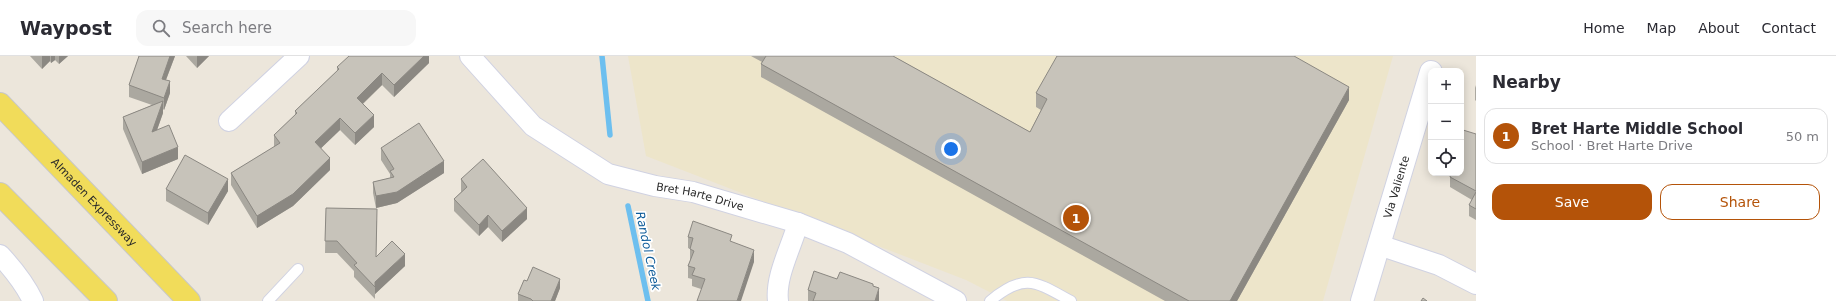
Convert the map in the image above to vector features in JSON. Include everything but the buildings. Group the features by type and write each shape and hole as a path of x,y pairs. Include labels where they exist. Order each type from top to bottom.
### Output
{"main road":[{"name":"Almaden Expressway","path":"0,104 189,301"},
{"path":"0,194 106,301"}],"street":[{"path":"228,121 299,56"},
{"name":"Bret Harte Drive","path":"470,56 533,126 608,174 654,186 693,192 798,222 848,243 956,301"},
{"name":"Via Valiente","path":"1432,68 1436,56"},
{"name":"Via Valiente","path":"1362,301 1428,82"},
{"path":"778,301 781,272 798,222"},
{"path":"1379,245 1439,265 1476,284"},
{"path":"0,255 12,268 29,292 33,301"}],"lane":[{"path":"268,301 298,269"},
{"path":"990,301 1002,291 1018,284 1031,282 1042,285 1071,301"}],"shaded area":[{"path":"628,56 1393,56 1323,301 1007,301 966,280 646,156"}],"waterway":[{"name":"Randol Creek","path":"602,56 610,135"},
{"name":"Randol Creek","path":"628,206 648,301"}],"place":[{"name":"Bret Harte Middle School","path":"1076,218"}]}
